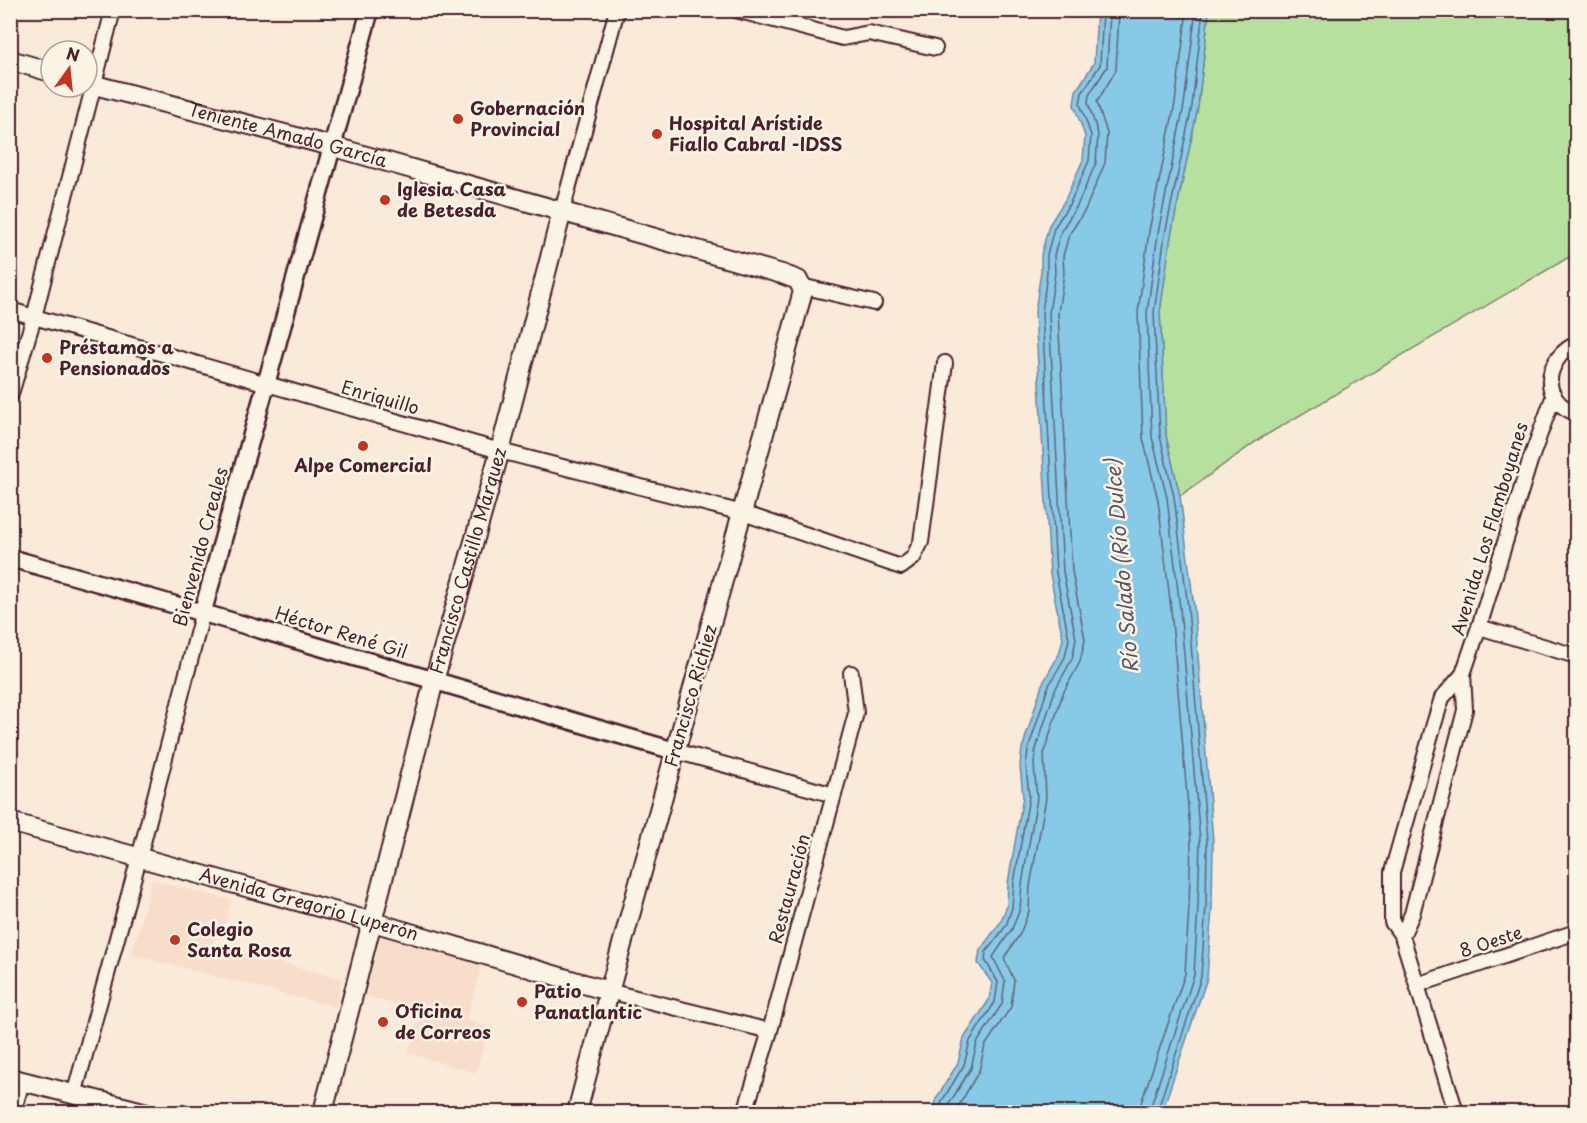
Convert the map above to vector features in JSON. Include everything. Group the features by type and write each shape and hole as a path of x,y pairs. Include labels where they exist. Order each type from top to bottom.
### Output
{"main road":[{"path":"10,60 39,68"},
{"name":"Teniente Amado García","path":"99,86 331,146 782,274 799,283"},
{"name":"Francisco Castillo Márquez","path":"323,1113 434,681 500,451 562,211"},
{"name":"Francisco Richiez","path":"577,1113 608,991 803,291 799,283"},
{"name":"Avenida Gregorio Luperón","path":"10,822 373,922 608,991"},
{"path":"16,1080 134,1111"}],"street":[{"path":"99,55 113,10"},
{"name":"Bienvenido Creales","path":"74,1095 203,611 370,10"},
{"name":"Francisco Castillo Márquez","path":"562,211 617,10"},
{"path":"736,10 843,38 869,33 935,48"},
{"path":"10,397 34,317 86,99"},
{"path":"799,283 874,303"},
{"name":"Enriquillo","path":"10,310 500,451 743,513 901,567 913,558 921,542 945,363"},
{"path":"1576,344 1566,349 1554,362 1550,377 1554,395 1560,405 1576,414"},
{"name":"Avenida Los Flamboyanes","path":"1402,936 1412,914 1465,710 1463,674 1530,461 1554,395"},
{"name":"Héctor René Gil","path":"10,558 203,611 434,681 834,795"},
{"path":"1479,627 1576,656"},
{"name":"Restauración","path":"746,1113 856,713 851,673"},
{"name":"Avenida Los Flamboyanes","path":"1456,1113 1402,936 1392,922 1392,872 1442,698 1463,674"},
{"name":"8 Oeste","path":"1417,985 1576,932"},
{"path":"608,991 770,1031"},
{"path":"13,1113 16,1080"}],"shaded area":[{"name":"Colegio Santa Rosa","path":"152,880 231,900 222,935 215,933 212,945 342,979 335,1007 132,955"},
{"path":"383,931 483,961 466,1020 489,1027 476,1073 408,1053 422,1012 365,996"}],"green space":[{"path":"436,11 470,11 467,20"},
{"path":"1209,11 1576,11 1576,253 1261,438 1180,496 1166,436 1160,312 1171,235 1198,107"}],"water":[{"name":"Río Salado (Río Dulce)","path":"1097,11 1209,11 1198,107 1171,235 1160,312 1166,436 1180,496 1194,607 1213,841 1212,907 1207,978 1162,1112 934,1112 936,1099 958,1063 964,1038 989,1000 992,983 978,963 980,950 1000,923 1007,906 1008,883 1023,797 1020,765 1022,749 1042,685 1059,654 1063,639 1050,574 1035,312 1041,255 1049,225 1065,200 1083,160 1085,136 1074,105 1076,91 1094,63"}],"place":[{"name":"Gobernación Provincial","path":"458,119"},
{"name":"Hospital Arístide Fiallo Cabral -IDSS","path":"657,134"},
{"name":"Iglesia Casa de Betesda","path":"385,200"},
{"name":"Préstamos a Pensionados","path":"47,358"},
{"name":"Alpe Comercial","path":"363,446"},
{"name":"Colegio Santa Rosa","path":"175,940"},
{"name":"Patio Panatlantic","path":"522,1002"},
{"name":"Oficina de Correos","path":"383,1022"}]}
